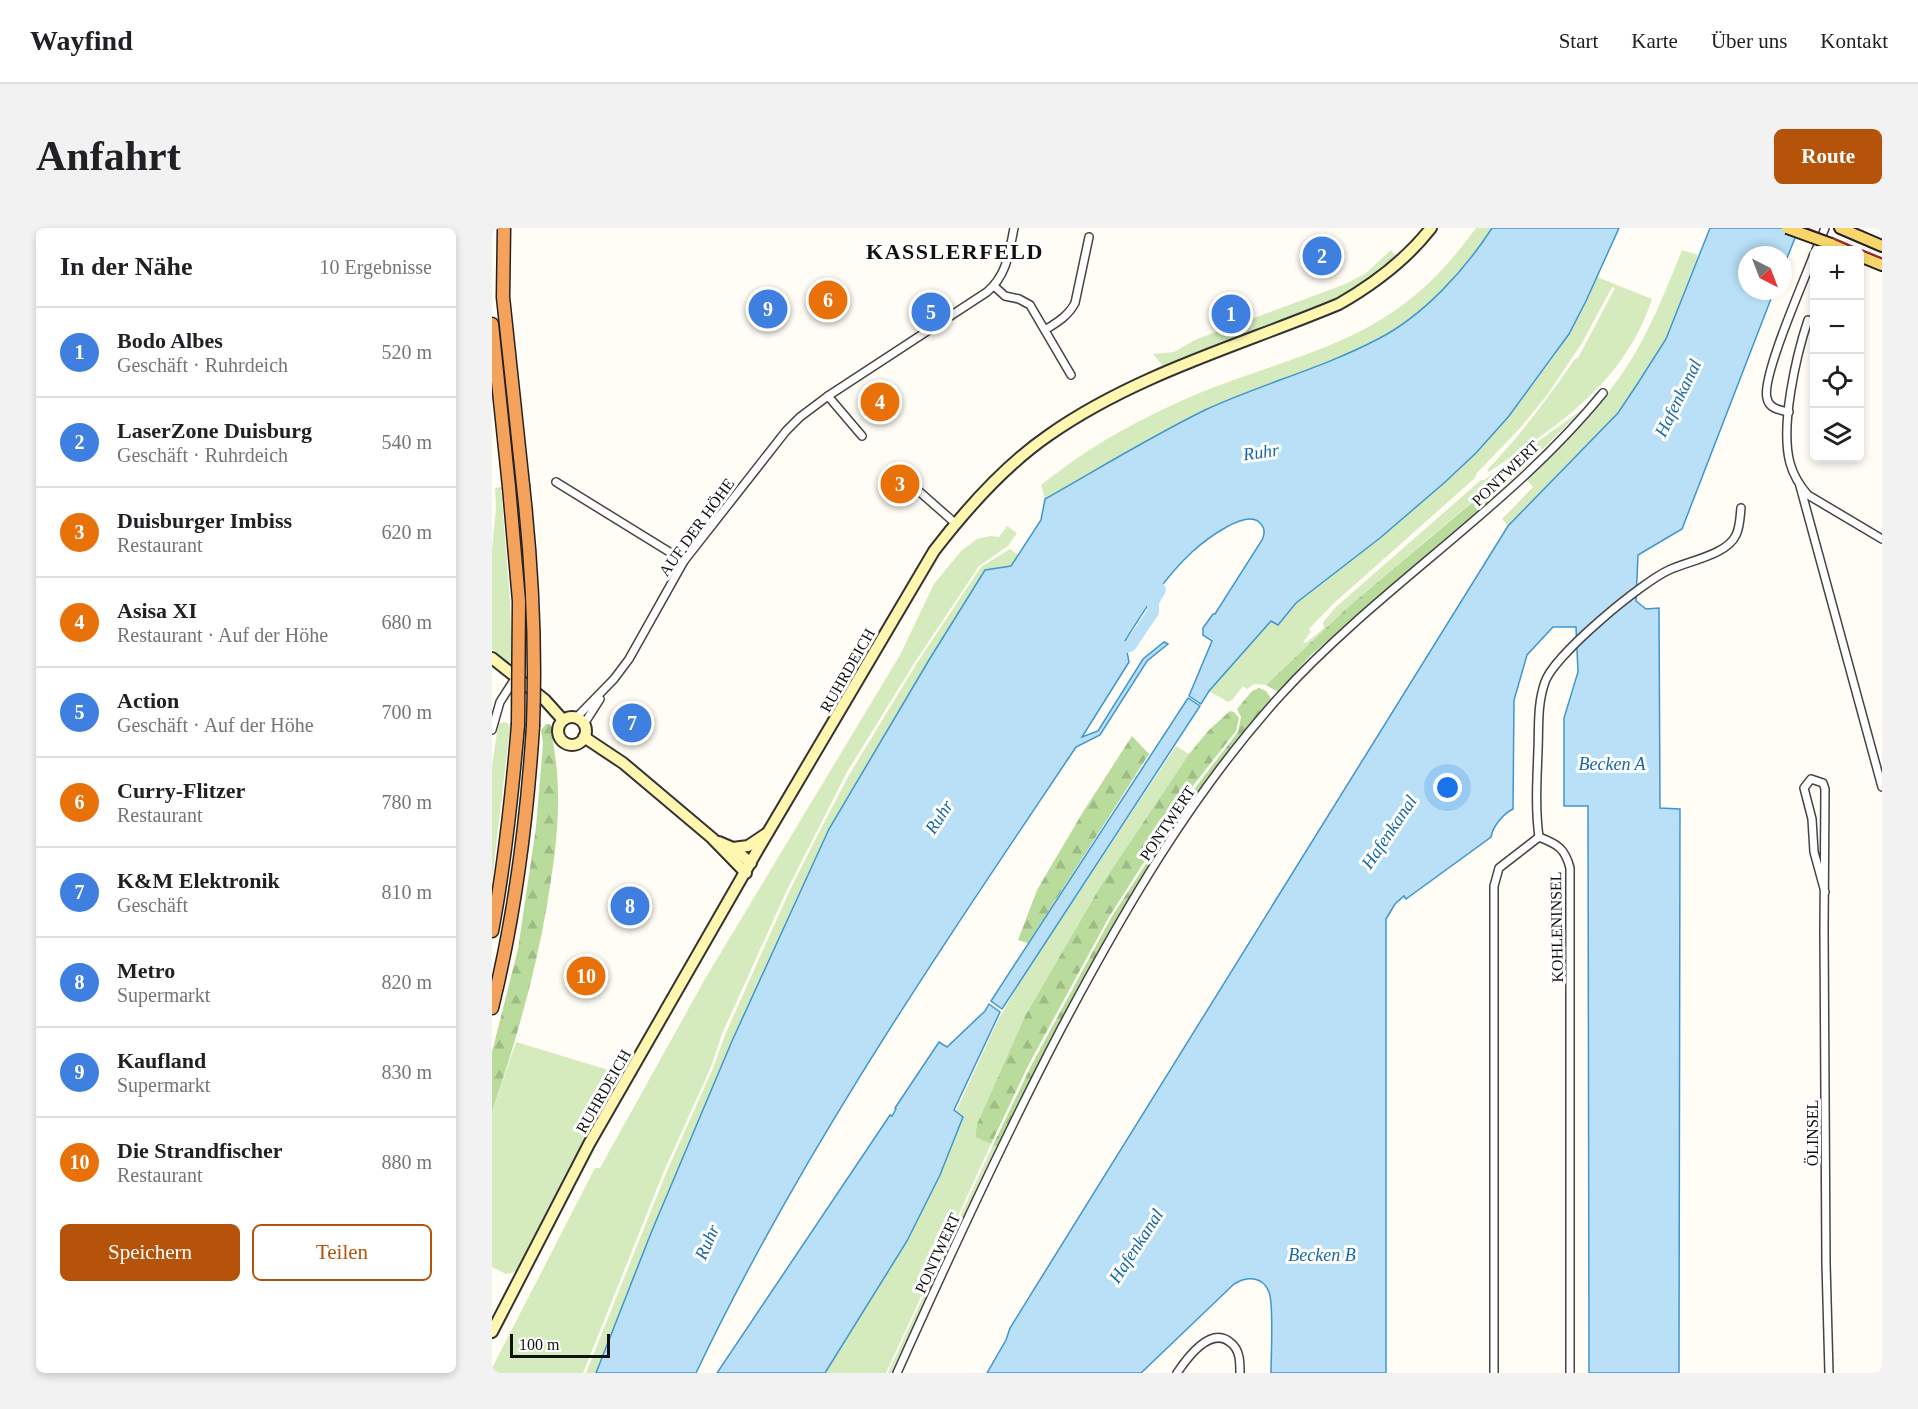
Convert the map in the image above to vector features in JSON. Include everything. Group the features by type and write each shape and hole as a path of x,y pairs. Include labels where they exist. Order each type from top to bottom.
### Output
{"highway":[{"path":"492,1008 506,952 519,877 528,802 535,669 534,600 530,546 503,297 504,228"},
{"path":"492,324 519,602 518,725 512,800 492,931"}],"main road":[{"name":"RUHRDEICH","path":"492,1332 589,1144 934,551 955,523 1020,458 1086,411 1168,371 1339,304 1384,274 1418,245 1431,228"},
{"path":"1787,228 1835,246"},
{"path":"1848,230 1882,246"},
{"path":"1864,258 1882,265"},
{"path":"492,658 544,700 563,720"},
{"path":"570,717 580,721 586,728 584,737 575,745 562,741 558,733 563,720 570,717"},
{"path":"584,737 623,763 748,868"},
{"path":"733,848 748,846 769,832"},
{"path":"715,840 733,848 748,868"}],"street":[{"name":"AUF DER HÖHE","path":"580,721 629,658 684,561 774,444 800,417 828,396 949,319 994,286 1006,268 1014,228"},
{"path":"1818,246 1825,228"},
{"path":"1844,246 1848,230"},
{"path":"1045,330 1060,321 1070,312 1075,303 1089,237"},
{"path":"1789,412 1773,408 1769,403 1766,398 1768,383 1775,355 1810,265"},
{"path":"994,286 1005,296 1026,302 1071,375"},
{"path":"1809,320 1800,345 1786,433 1787,450 1790,465 1800,486 1882,787"},
{"name":"PONTWERT","path":"897,1373 992,1166 1080,994 1125,913 1224,764 1278,698 1314,659 1491,506 1571,429 1603,393"},
{"path":"828,396 862,436"},
{"path":"555,482 684,561"},
{"path":"913,486 955,523"},
{"path":"1800,486 1816,501 1882,539"},
{"path":"1494,1373 1494,886 1499,868 1539,837 1536,816 1539,705 1545,680 1572,646 1647,582 1668,570 1727,546 1738,530 1741,508"},
{"path":"492,730 500,702 516,677"},
{"name":"ÖLINSEL","path":"1825,892 1814,852 1812,819 1804,788 1811,779 1823,783 1825,789 1826,1252 1829,1373"},
{"name":"KOHLENINSEL","path":"1539,837 1551,842 1566,854 1570,868 1570,1373"},
{"path":"1177,1373 1203,1343 1215,1337 1223,1337 1232,1343 1238,1352 1240,1373"}],"green space":[{"path":"1476,228 1492,228 1469,260 1442,291 1395,329 1336,359 1205,410 1045,499 1041,485 1097,445 1136,423 1197,394 1338,342 1382,319 1422,290 1456,254"},
{"path":"1391,250 1396,256 1378,270 1379,272 1352,290 1323,304 1163,366 1153,354 1174,352 1197,339 1343,285 1365,274"},
{"path":"1682,250 1698,255 1666,339 1618,413 1508,526 1502,519 1533,487 1526,479 1594,410 1625,369 1652,320"},
{"path":"1597,277 1652,299 1640,329 1606,379 1564,419 1489,472 1487,470 1522,430 1578,358 1615,288 1612,287 1582,343 1547,395 1521,427 1477,473 1475,478 1333,604 1309,629 1311,632 1303,642 1306,643 1322,630 1323,622 1336,607 1481,480 1583,409 1489,503 1481,494 1347,608 1266,685 1254,684 1247,689 1243,686 1228,702 1209,691 1271,620 1278,625 1296,603 1380,538 1476,453 1509,416 1551,361 1569,334"},
{"path":"501,487 510,601 512,665 492,649 492,550 496,508 495,488"},
{"path":"1482,494 1489,503 1311,655 1278,692 1266,685 1347,608"},
{"path":"1007,526 1017,533 1008,546 979,566 915,662 847,772 786,892 664,1171 583,1373 492,1373 492,1368 595,1168 600,1168 705,979 900,655 934,584 961,551 977,539 990,536 999,537"},
{"path":"1010,549 1018,555 1011,566 985,570 829,829 732,1041 651,1233 596,1373 586,1373 667,1171 713,1068 725,1035 812,846 849,775 917,663 981,567"},
{"path":"1259,688 1266,691 1272,700 1191,805 1155,859 1089,971 998,1147 993,1145 1031,1066 1111,918 1195,788 1238,732 1241,717 1237,709 1252,691"},
{"path":"1230,711 1239,718 1236,731 1192,787 1109,917 1029,1064 991,1144 975,1137 977,1124 1025,1016 1100,887 1189,754 1209,730"},
{"path":"505,722 510,725 510,728 492,880 492,766 498,726"},
{"path":"546,724 550,724 553,728 551,732 557,776 558,819 554,862 530,984 492,1112 492,1052 518,949 536,827 543,743 541,730"},
{"path":"1132,736 1149,754 1028,943 1018,940 1037,890 1083,812"},
{"path":"1176,746 1189,754 1100,887 1025,1016 977,1124 975,1137 991,1144 886,1373 825,1373 907,1241 940,1175 963,1117 956,1111 998,1020 1031,964"},
{"path":"516,1042 622,1074 570,1165 516,1272 506,1274 492,1267 492,1112"},
{"path":"993,1145 998,1147 894,1373 888,1373"}],"water":[{"name":"Ruhr","path":"1492,228 1619,228 1569,334 1509,416 1476,453 1444,483 1380,538 1296,603 1278,625 1271,621 1209,691 1201,704 1189,696 1212,641 1203,635 1203,628 1215,614 1262,540 1263,527 1254,519 1235,523 1206,541 1182,562 1156,594 1125,641 1129,662 1082,737 1098,731 1143,659 1164,642 1168,644 1147,661 1100,735 1076,747 874,1053 781,1210 696,1373 596,1373 651,1233 732,1041 829,829 985,570 1011,566 1041,520 1045,499 1205,410 1336,359 1395,329 1442,291 1469,260"},
{"path":"1710,228 1799,228 1792,246 1738,246 1738,300 1771,300 1682,529 1638,555 1636,601 1646,609 1659,608 1660,808 1680,809 1679,1373 1589,1373 1588,806 1564,806 1564,718 1578,672 1576,627 1553,627 1527,655 1514,700 1513,809 1499,821 1491,837 1406,899 1404,896 1395,904 1386,919 1386,1373 1271,1373 1271,1299 1263,1283 1249,1279 1234,1284 1141,1373 987,1373 1006,1340 1010,1328 1508,526 1618,413 1666,339"},
{"path":"1188,698 1200,706 1002,1009 991,1001"},
{"path":"989,1004 1000,1012 954,1110 963,1117 940,1175 907,1241 825,1373 717,1373 890,1115 892,1116 939,1042 947,1047 985,1011"}],"waterway":[{"path":"1126,647 1130,646 1153,612 1153,602 1159,588"}],"tram line":[{"path":"1807,228 1882,258"}],"place":[{"name":"LaserZone Duisburg","path":"1322,256"},
{"name":"Curry-Flitzer","path":"828,300"},
{"name":"Kaufland","path":"768,309"},
{"name":"Action","path":"931,312"},
{"name":"Bodo Albes","path":"1231,314"},
{"name":"Asisa XI","path":"880,402"},
{"name":"Duisburger Imbiss","path":"900,484"},
{"name":"K&M Elektronik","path":"632,723"},
{"name":"Metro","path":"630,906"},
{"name":"Die Strandfischer","path":"586,976"}],"district":[{"name":"KASSLERFELD","path":"955,251"}],"water label":[{"name":"Hafenkanal","path":"1678,398"},
{"name":"Becken A","path":"1612,764"},
{"name":"Hafenkanal","path":"1389,832"},
{"name":"Hafenkanal","path":"1136,1246"},
{"name":"Becken B","path":"1322,1255"}]}
